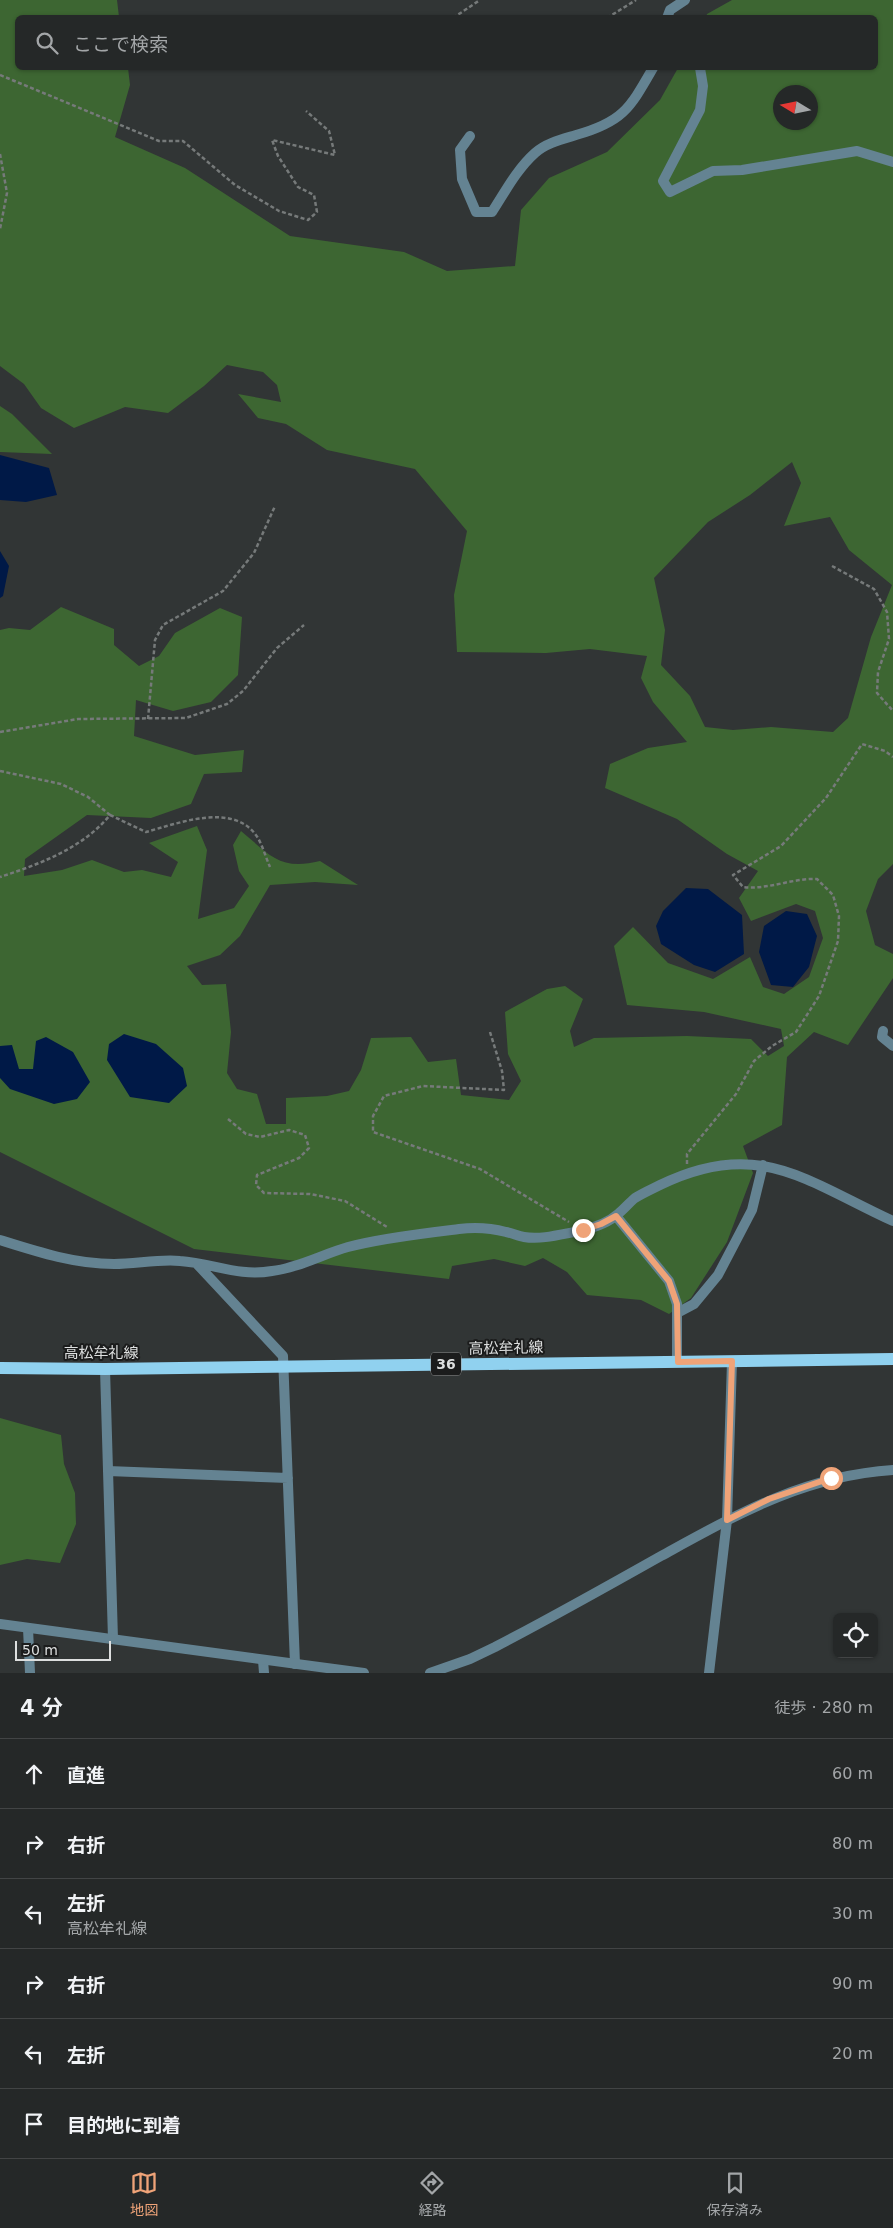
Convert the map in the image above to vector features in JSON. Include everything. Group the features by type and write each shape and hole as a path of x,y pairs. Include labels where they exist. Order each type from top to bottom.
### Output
{"main road":[{"name":"高松牟礼線","path":"0,1368 105,1369 893,1359"}],"street":[{"path":"671,15 685,0"},
{"path":"470,136 460,150 462,179 476,212 492,212 514,178 535,153 557,141 598,129 618,118 635,100 651,70"},
{"path":"700,70 703,86 700,110 663,181 670,192 713,171 742,170 857,151 893,162"},
{"path":"883,1031 882,1037 893,1046"},
{"path":"0,1240 60,1259 85,1262 114,1264 163,1260 197,1264 246,1274 275,1271 350,1246 472,1227 538,1238 583,1230 601,1224 616,1216 635,1199 687,1173 715,1165 738,1163 788,1171 813,1181 893,1221"},
{"path":"677,1313 694,1304 718,1275 752,1210 763,1166"},
{"path":"616,1216 669,1281 677,1304 678,1362"},
{"path":"197,1264 283,1356 294,1664"},
{"path":"709,1673 727,1520 732,1361"},
{"path":"105,1369 113,1639"},
{"path":"430,1673 470,1659 495,1647 769,1499 831,1478 863,1472 893,1470"},
{"path":"108,1471 288,1478"},
{"path":"0,1624 364,1673"},
{"path":"28,1628 30,1673"},
{"path":"263,1660 264,1673"}],"path":[{"path":"458,15 480,0"},
{"path":"612,15 636,0"},
{"path":"0,75 159,141 183,141 235,185 279,211 308,220 317,212 314,195 298,187 278,156 272,140 335,155 329,131 306,111"},
{"path":"0,154 8,193 0,229"},
{"path":"148,719 155,640 163,625 223,591 254,554 276,506"},
{"path":"832,566 874,589 887,612 889,639 878,672 877,693 893,711"},
{"path":"0,732 78,719 186,718 227,704 243,691 277,648 304,625"},
{"path":"687,1173 687,1154 736,1094 754,1061 772,1046 796,1032 819,996 838,941 839,916 833,895 817,879 800,878 758,889 743,887 733,875 781,846 826,798 862,744 885,751 893,757"},
{"path":"0,771 61,784 88,797 110,815 146,832 209,816 241,822 258,837 270,867"},
{"path":"0,877 46,862 98,830 110,815"},
{"path":"490,1032 502,1071 504,1090 423,1086 384,1096 373,1116 373,1132 480,1169 583,1230"},
{"path":"228,1119 246,1134 260,1137 289,1130 305,1135 308,1148 299,1158 257,1175 256,1185 264,1193 310,1194 345,1201 403,1237"}],"green space":[{"path":"0,0 117,0 119,15 15,15 15,70 128,70 130,85 115,137 185,168 290,236 404,252 447,271 515,266 521,210 549,178 607,152 660,100 677,70 878,70 878,15 707,14 732,0 893,0 893,864 878,879 866,911 875,945 893,954 893,978 848,1045 814,1032 787,1057 782,1125 743,1146 753,1173 727,1242 691,1298 669,1314 641,1300 587,1295 567,1272 543,1258 525,1266 494,1259 452,1266 449,1279 194,1249 0,1152 0,630 9,628 30,630 61,607 114,629 114,645 139,666 159,656 175,633 220,608 242,617 238,675 211,702 173,711 136,700 134,736 195,755 244,750 242,772 204,774 191,804 151,818 87,815 25,859 24,876 62,870 92,860 124,872 142,870 171,877 178,862 149,843 197,826 207,850 198,919 234,908 249,886 239,871 233,845 241,831 276,859 295,864 320,861 358,885 315,882 270,885 240,936 220,955 187,966 202,985 226,984 231,1032 227,1073 237,1089 257,1094 266,1124 286,1124 286,1098 327,1096 349,1091 361,1070 371,1038 411,1037 428,1062 456,1059 461,1095 509,1100 521,1081 508,1054 505,1012 547,989 565,986 583,999 570,1031 574,1047 594,1038 687,1036 751,1039 768,1056 784,1046 781,1029 704,1012 627,1005 614,946 633,927 668,963 713,979 750,957 763,987 784,994 809,977 823,938 815,911 796,904 751,921 739,898 758,871 727,854 677,819 605,788 610,764 648,748 687,742 653,702 641,678 647,656 590,649 546,653 457,652 454,595 467,531 415,469 327,450 286,424 258,418 238,394 281,402 277,385 263,372 227,365 204,386 168,413 125,407 74,428 41,408 24,384 0,366","holes":["792,462 801,483 784,526 830,517 849,550 892,585 871,637 848,718 833,732 771,727 733,730 705,727 690,696 661,665 665,630 654,578 708,522 750,495"]},
{"path":"0,406 12,414 52,454 0,452"},
{"path":"0,1418 61,1435 64,1464 75,1493 76,1524 60,1563 27,1559 0,1565"}],"water":[{"path":"0,455 49,468 57,495 26,502 0,500"},
{"path":"0,551 9,566 3,596 0,598"},
{"path":"686,888 708,889 742,915 744,954 715,972 694,965 661,944 656,926 663,911"},
{"path":"786,911 807,914 817,936 809,967 793,987 771,985 759,952 764,926"},
{"path":"124,1034 156,1044 183,1068 187,1086 169,1103 130,1097 107,1060 109,1044"},
{"path":"46,1037 73,1052 90,1082 77,1099 54,1104 10,1089 0,1078 0,1046 12,1045 19,1069 33,1069 36,1041"}],"route":[{"path":"583,1230 601,1224 616,1216 669,1281 677,1304 678,1362 732,1361 727,1520 769,1499 831,1478"}]}
